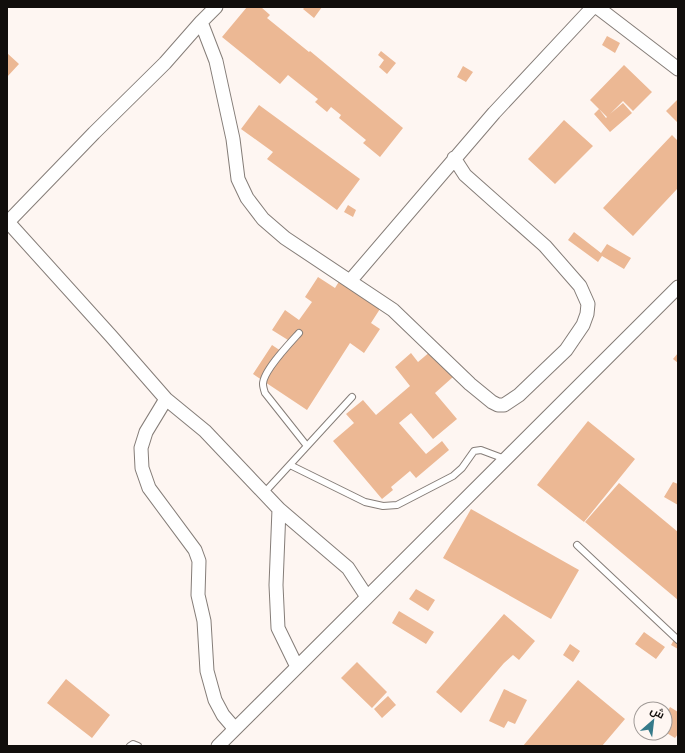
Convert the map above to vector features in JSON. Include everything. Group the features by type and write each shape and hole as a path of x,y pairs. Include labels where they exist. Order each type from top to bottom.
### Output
{"street":[{"path":"216,7 200,22 165,63 94,133 8,222 166,399 205,431 279,509 348,568 367,597"},
{"path":"350,281 454,158 593,7"},
{"path":"597,7 678,69"},
{"path":"200,22 216,61 233,139 238,179 247,198 263,219 286,238 393,310 470,384 492,402 504,406 519,395 566,350 583,325 587,314 588,304 580,286 545,246 465,175 454,158"},
{"path":"218,746 678,287"},
{"path":"166,399 146,432 141,448 142,468 149,488 195,550 199,561 198,595 204,620 209,677 216,700 223,714 235,729"},
{"path":"279,509 276,585 278,628 297,667"}],"lane":[{"path":"299,333 275,361 264,377 263,384 265,393 307,446"},
{"path":"264,493 352,398"},
{"path":"290,465 365,502 383,506 397,505 453,476 462,468 474,451 481,450 505,459"},
{"path":"577,545 678,640"},
{"path":"130,746 133,744 138,746"}],"building":[{"path":"247,7 261,7 270,15 267,18 309,52 310,51 403,128 380,157 363,143 366,140 339,118 341,115 331,107 327,112 315,102 318,99 288,75 280,84 222,37"},
{"path":"305,7 322,7 314,18 303,9"},
{"path":"607,36 620,43 615,53 602,45"},
{"path":"381,51 396,63 387,74 379,67 384,60 378,55"},
{"path":"7,53 19,64 7,77"},
{"path":"624,65 652,92 633,111 623,101 610,114 623,103 632,113 610,132 594,114 599,109 590,100"},
{"path":"463,66 473,72 466,82 457,77"},
{"path":"678,99 678,123 666,111"},
{"path":"259,105 360,179 337,210 267,159 273,152 241,129"},
{"path":"564,120 593,146 555,184 528,159"},
{"path":"672,135 678,141 678,188 633,236 603,208"},
{"path":"348,205 356,210 353,217 344,212"},
{"path":"574,232 601,253 607,244 631,258 624,269 602,256 598,262 568,240"},
{"path":"343,275 385,301 371,323 380,329 364,353 350,343 307,410 253,374 272,345 281,351 288,340 272,330 285,310 299,320 312,302 305,297 318,277 335,288"},
{"path":"431,351 453,377 435,393 457,419 433,439 411,413 399,423 426,454 442,441 449,450 416,478 410,471 391,487 393,490 382,499 333,441 354,423 346,414 363,400 376,415 410,386 395,367 411,353 418,362"},
{"path":"678,353 678,363 673,359"},
{"path":"588,421 635,459 584,522 537,485"},
{"path":"673,482 678,484 678,505 664,497"},
{"path":"619,483 678,532 678,600 585,522"},
{"path":"471,509 579,570 551,619 443,558"},
{"path":"416,589 435,600 428,611 409,599"},
{"path":"399,611 434,632 426,644 392,623"},
{"path":"504,614 535,641 519,660 513,655 504,663 461,713 436,692"},
{"path":"644,632 665,647 656,659 635,644"},
{"path":"675,638 678,639 678,649 671,645"},
{"path":"570,644 580,651 573,662 563,655"},
{"path":"357,662 387,692 372,708 341,678"},
{"path":"66,679 110,715 92,738 47,703"},
{"path":"578,680 625,719 602,746 523,746"},
{"path":"504,689 527,700 515,724 508,721 504,728 489,721"},
{"path":"388,696 396,705 382,718 374,709"},
{"path":"673,709 678,712 678,734 675,738 673,737"}]}
